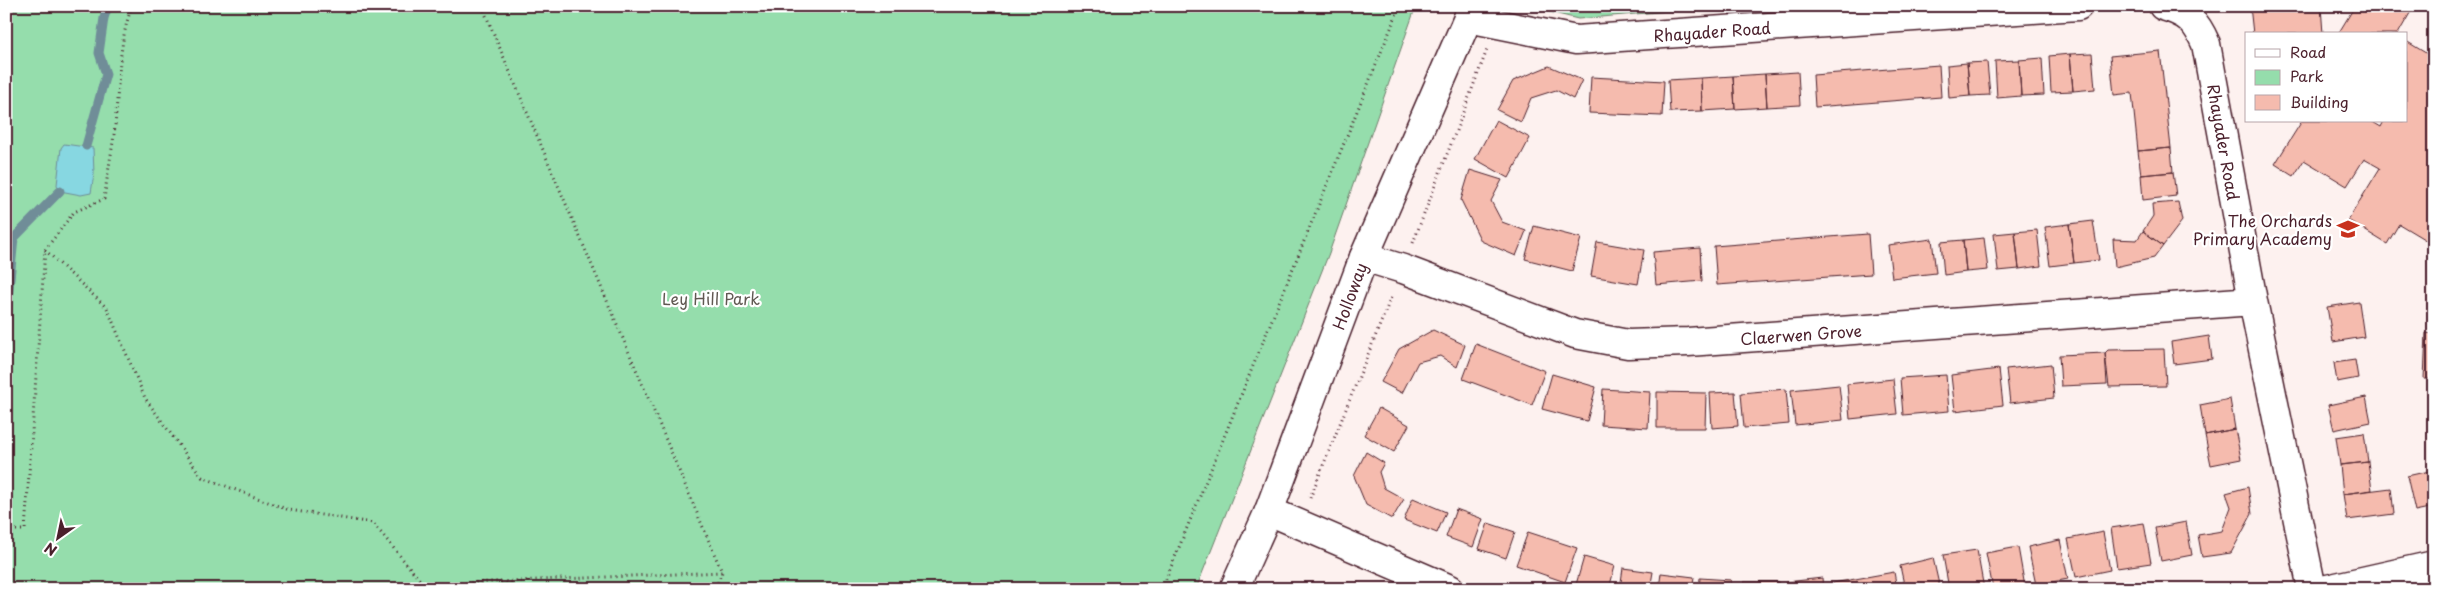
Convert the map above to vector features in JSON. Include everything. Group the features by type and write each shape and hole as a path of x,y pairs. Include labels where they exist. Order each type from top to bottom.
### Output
{"street":[{"name":"Rhayader Road","path":"1469,12 1576,40 2078,6"},
{"name":"Rhayader Road","path":"2163,6 2182,12 2199,27 2206,44 2253,301 2312,589"},
{"name":"Holloway","path":"1234,589 1270,511 1364,257 1469,12"},
{"name":"Claerwen Grove","path":"1364,257 1403,269 1575,334 1628,344 1688,342 2253,301"},
{"path":"1270,511 1450,589"},
{"path":"2327,589 2434,565"}],"path":[{"path":"6,530 25,530 45,250 74,212 104,199 114,136 120,67 127,20 132,6"},
{"path":"482,6 722,572 716,589"},
{"path":"1162,589 1400,6"},
{"path":"45,250 107,308 145,398 202,477 289,510 373,523 424,584 722,572"}],"green space":[{"name":"Ley Hill Park","path":"6,6 1416,6 1329,253 1196,589 6,589"},
{"path":"1525,6 1727,6 1578,19"}],"water":[{"path":"64,144 93,148 94,174 91,193 81,195 60,191 57,185 61,148"}],"building":[{"path":"2250,6 2321,6 2323,32 2253,32"},
{"path":"2355,6 2414,6 2399,32 2339,32"},
{"path":"2408,42 2434,58 2434,160 2428,169 2434,173 2434,245 2399,224 2387,244 2348,220 2380,168 2364,159 2347,186 2304,160 2294,176 2275,164 2301,122 2373,122 2381,127 2384,122 2408,122"},
{"path":"2160,51 2171,148 2138,151 2132,93 2114,95 2110,56"},
{"path":"2092,53 2095,89 2073,91 2070,54"},
{"path":"2070,54 2073,91 2051,92 2049,56"},
{"path":"2042,58 2044,95 2021,96 2019,60"},
{"path":"2019,60 2021,96 1997,98 1995,61"},
{"path":"1987,62 1990,95 1970,96 1967,63"},
{"path":"1967,63 1970,96 1949,98 1947,65"},
{"path":"1939,65 1941,97 1815,107 1813,75"},
{"path":"1549,66 1582,80 1573,99 1556,90 1531,98 1521,122 1497,110 1513,81"},
{"path":"1798,72 1800,105 1767,107 1765,74"},
{"path":"1765,74 1767,107 1735,109 1733,76"},
{"path":"1733,76 1735,109 1702,111 1701,78"},
{"path":"1591,77 1664,81 1662,116 1589,113"},
{"path":"1701,78 1702,111 1670,112 1668,80"},
{"path":"1496,120 1530,138 1509,178 1475,159"},
{"path":"2171,148 2173,172 2141,175 2138,151"},
{"path":"1470,170 1502,180 1491,201 1502,222 1526,231 1516,256 1481,241 1461,200"},
{"path":"2173,172 2176,196 2143,200 2141,175"},
{"path":"2178,202 2182,221 2163,246 2143,231 2153,216 2152,204"},
{"path":"2093,221 2099,260 2074,263 2069,224"},
{"path":"2069,224 2074,263 2050,266 2045,227"},
{"path":"1534,226 1581,238 1572,271 1525,259"},
{"path":"2037,230 2041,266 2019,269 2015,232"},
{"path":"2143,231 2163,246 2154,258 2115,267 2113,239 2137,240"},
{"path":"2015,232 2019,269 1998,271 1994,234"},
{"path":"1868,234 1871,274 1717,285 1714,246"},
{"path":"1984,238 1988,270 1966,272 1963,240"},
{"path":"1932,239 1936,273 1892,278 1888,245"},
{"path":"1963,240 1966,272 1944,275 1941,242"},
{"path":"1597,242 1644,250 1638,284 1591,276"},
{"path":"1700,248 1702,281 1656,285 1653,252"},
{"path":"2359,302 2364,337 2333,342 2327,307"},
{"path":"1433,330 1465,345 1457,367 1440,356 1418,362 1402,393 1381,382 1399,349"},
{"path":"2426,333 2434,334 2434,379 2424,379"},
{"path":"2209,336 2212,359 2174,364 2171,342"},
{"path":"1476,344 1545,371 1532,405 1463,379"},
{"path":"2164,349 2166,386 2109,387 2105,353 2108,350"},
{"path":"2105,353 2107,384 2061,386 2059,355"},
{"path":"2355,360 2358,378 2337,382 2334,363"},
{"path":"2051,364 2054,398 2010,403 2006,369"},
{"path":"1999,369 2003,405 1955,411 1951,375"},
{"path":"1552,374 1596,387 1587,421 1542,409"},
{"path":"1946,375 1949,411 1903,415 1900,378"},
{"path":"1893,379 1897,414 1850,419 1847,384"},
{"path":"1839,385 1843,420 1795,425 1791,390"},
{"path":"1603,389 1650,392 1648,428 1601,425"},
{"path":"1786,389 1789,424 1744,428 1741,393"},
{"path":"1657,392 1706,393 1705,428 1657,428"},
{"path":"1735,392 1738,426 1712,428 1710,393"},
{"path":"2366,397 2371,422 2334,430 2328,405"},
{"path":"2230,399 2235,429 2205,435 2200,405"},
{"path":"1379,408 1409,425 1394,452 1364,435"},
{"path":"2235,429 2241,459 2211,465 2205,435"},
{"path":"2364,433 2368,462 2340,465 2336,437"},
{"path":"1366,452 1384,463 1379,472 1384,488 1404,499 1392,519 1366,505 1354,476"},
{"path":"2368,462 2372,490 2343,494 2340,465"},
{"path":"2434,470 2434,507 2415,511 2407,476"},
{"path":"2248,487 2252,514 2231,553 2202,557 2198,535 2222,531 2231,507 2226,493"},
{"path":"2391,488 2394,514 2347,520 2343,494"},
{"path":"1413,498 1446,512 1437,533 1404,520"},
{"path":"1456,509 1483,519 1473,547 1446,537"},
{"path":"2186,522 2192,555 2161,561 2155,528"},
{"path":"1488,523 1515,532 1506,558 1479,549"},
{"path":"2144,523 2151,563 2117,568 2111,528"},
{"path":"1528,532 1577,548 1565,582 1516,565"},
{"path":"2103,532 2110,570 2076,577 2068,539"},
{"path":"2060,540 2068,579 2036,585 2028,547"},
{"path":"2018,547 2025,587 1993,589 1986,553"},
{"path":"1977,550 1984,589 1949,589 1943,555"},
{"path":"1584,557 1615,566 1609,589 1575,588"},
{"path":"1933,558 1940,589 1905,589 1900,566"},
{"path":"1623,568 1653,572 1650,589 1620,589"},
{"path":"1894,572 1897,589 1834,589 1833,583"},
{"path":"1661,573 1694,577 1692,589 1659,589"},
{"path":"1700,578 1731,580 1731,589 1699,589"},
{"path":"1822,578 1823,589 1788,589 1787,582"},
{"path":"1744,582 1779,582 1779,589 1744,589"}],"waterway":[{"path":"86,146 106,74 99,53 104,18 108,6"},
{"path":"6,345 14,238 60,191"}],"place":[{"name":"The Orchards Primary Academy","path":"2348,229"}]}
